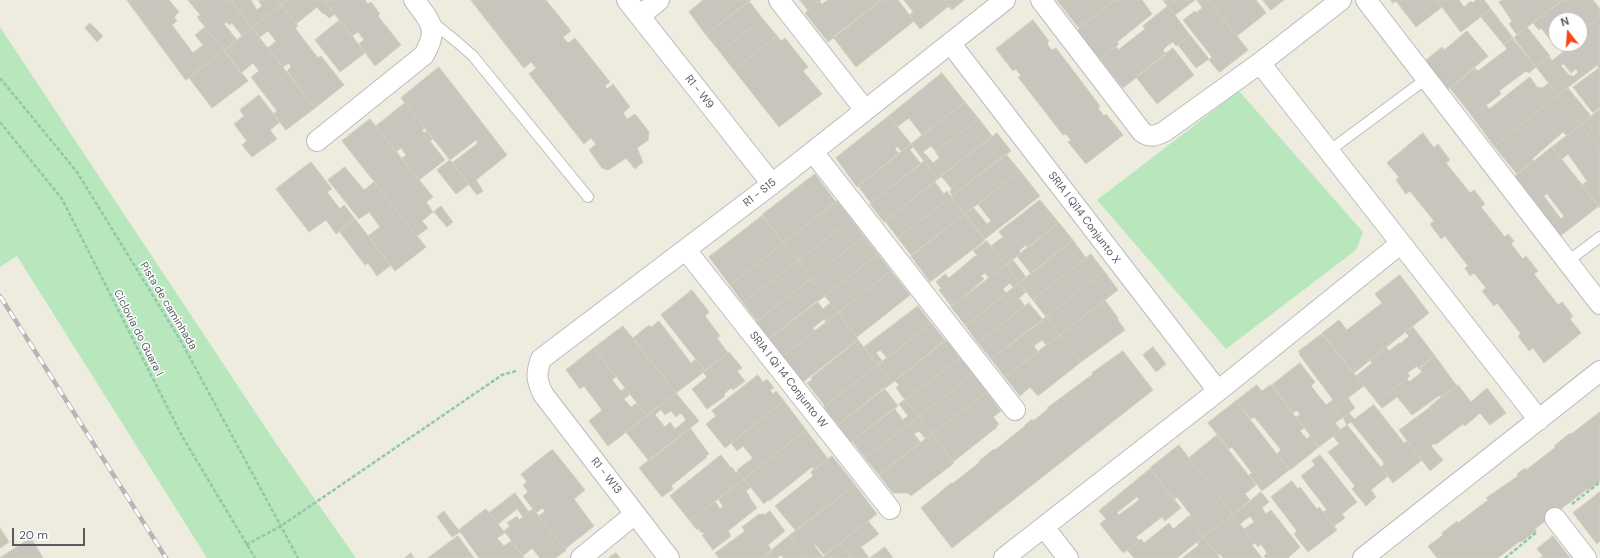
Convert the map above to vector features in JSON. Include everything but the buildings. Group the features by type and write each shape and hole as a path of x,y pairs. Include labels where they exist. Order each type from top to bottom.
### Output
{"street":[{"path":"317,141 424,55 431,44 433,33 430,20 414,0"},
{"name":"R1 - W9","path":"627,0 772,184"},
{"path":"640,16 659,0"},
{"path":"779,0 865,110"},
{"name":"R1 - S15","path":"541,359 772,184 1006,0"},
{"path":"1041,0 1142,132 1148,136 1157,136 1165,131 1260,64 1341,0"},
{"path":"1366,0 1600,304"},
{"name":"SRIA I Qi14 Conjunto X","path":"951,44 1218,391"},
{"path":"1260,64 1538,420"},
{"path":"813,152 1015,410"},
{"path":"1004,558 1218,391 1400,244"},
{"name":"SRIA I Qi 14 Conjunto W","path":"686,250 890,509"},
{"name":"R1 - W13","path":"541,359 537,369 537,381 543,394 669,558"},
{"path":"1370,556 1600,371"},
{"path":"581,558 635,514"},
{"path":"1555,518 1586,558"},
{"path":"1044,527 1068,558"}],"lane":[{"path":"430,20 473,56 588,197"},
{"path":"1329,151 1426,79"},
{"path":"1567,262 1600,237"}],"path":[{"name":"Pista de caminhada","path":"0,78 77,172 182,343 298,558"},
{"name":"Ciclovia do Guara I","path":"0,122 62,199 182,436 255,558"},
{"path":"246,545 281,526 502,375 516,371 541,359"}],"green space":[{"path":"0,27 277,445 356,558 207,558 17,256 0,267"},
{"path":"1239,91 1363,232 1356,250 1226,349 1097,200"}],"railway":[{"path":"0,296 166,558"}]}
